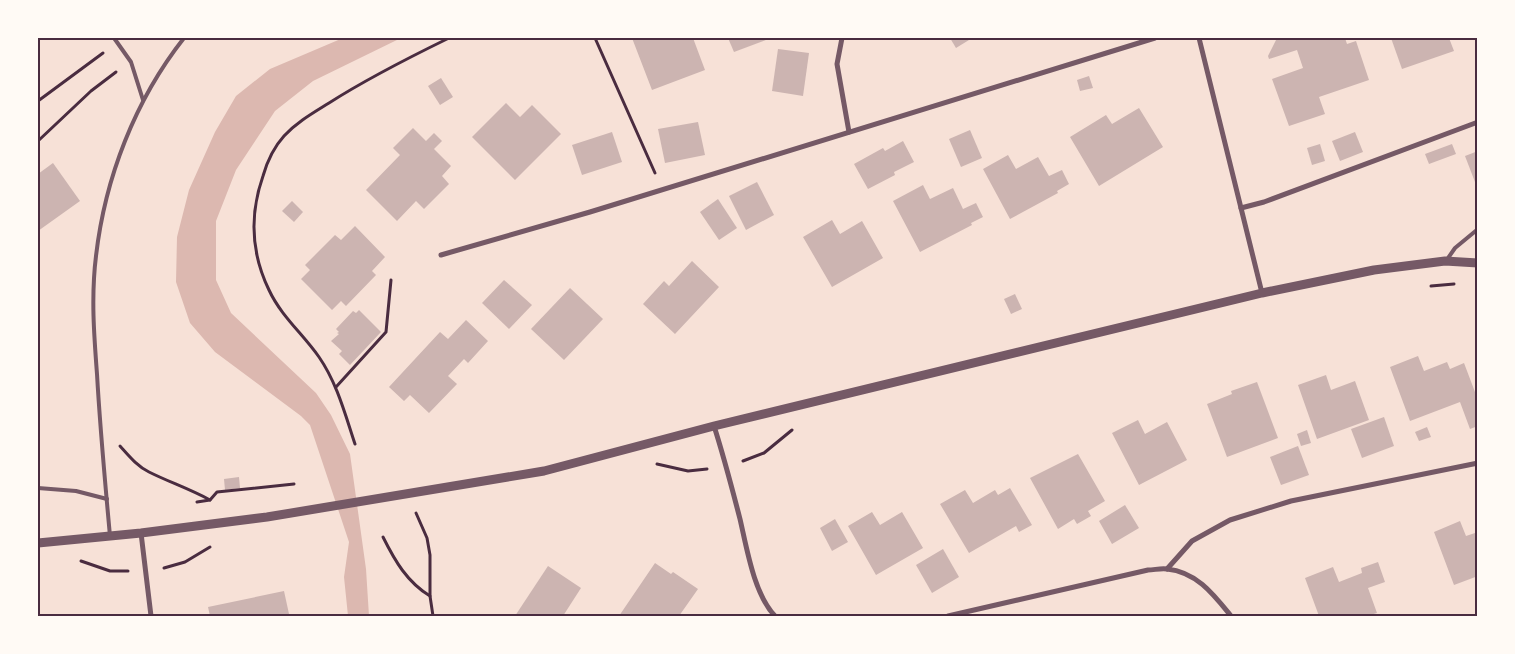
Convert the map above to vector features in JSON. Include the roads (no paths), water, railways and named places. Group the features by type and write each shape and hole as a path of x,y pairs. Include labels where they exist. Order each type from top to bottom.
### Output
{"street":[{"path":"842,38 837,64 848,132"},
{"path":"440,255 1155,38"},
{"path":"1199,38 1262,293"},
{"path":"1241,208 1264,202 1478,122"},
{"path":"38,543 141,533 267,517 544,472 714,426 1262,293 1374,270 1445,261 1478,263"},
{"path":"714,426 762,599 775,616"},
{"path":"1167,569 1192,541 1230,520 1291,501 1478,463"},
{"path":"141,533 151,616"},
{"path":"948,616 1148,570 1167,569 1187,574 1202,583 1231,616"}],"lane":[{"path":"114,38 131,62 143,100"},
{"path":"110,536 99,417 93,312 96,256 104,210 118,158 143,100 172,52 184,38"},
{"path":"1445,261 1455,248 1478,229"},
{"path":"38,488 76,491 106,500"}]}
